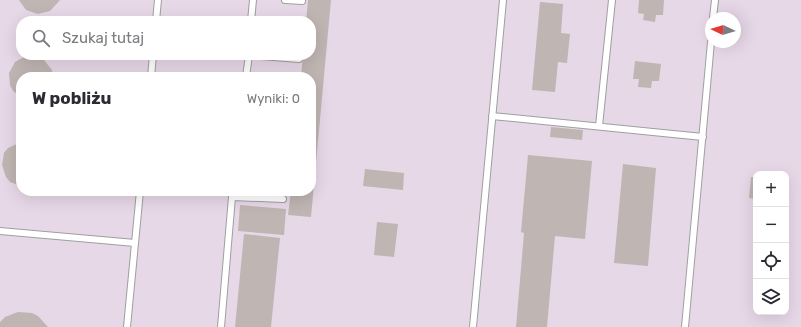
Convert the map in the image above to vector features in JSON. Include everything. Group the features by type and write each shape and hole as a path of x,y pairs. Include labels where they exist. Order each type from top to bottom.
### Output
{"lane":[{"path":"156,16 158,0"},
{"path":"251,16 253,0"},
{"path":"285,0 302,1"},
{"path":"473,327 503,0"},
{"path":"599,126 612,0"},
{"path":"714,12 715,0"},
{"path":"685,327 710,48"},
{"path":"151,72 153,60"},
{"path":"247,72 248,60"},
{"path":"492,116 702,136"},
{"path":"127,327 140,196"},
{"path":"221,327 232,196"},
{"path":"252,196 283,199"},
{"path":"0,231 135,243"}],"shaded area":[{"path":"0,0 801,0 801,327 0,327"}],"building":[{"path":"19,0 60,0 50,11 38,14 26,10"},
{"path":"308,0 331,0 316,163 316,72 301,72 303,60 316,60 316,16 306,16"},
{"path":"639,0 664,0 663,15 656,15 655,22 643,20 644,14 638,13"},
{"path":"540,2 563,4 561,33 570,34 567,63 558,62 555,92 532,90"},
{"path":"19,60 44,60 52,72 16,72 16,93 10,85 9,73 15,62"},
{"path":"635,61 661,64 659,81 652,81 651,88 638,87 639,79 633,79"},
{"path":"551,127 583,130 582,140 550,137"},
{"path":"16,144 16,184 10,182 6,177 2,165 4,153 8,148"},
{"path":"528,155 592,161 585,239 555,236 547,327 516,327 524,233 521,232"},
{"path":"623,164 656,168 648,266 614,263"},
{"path":"365,169 404,173 403,190 363,186"},
{"path":"751,177 753,177 753,199 749,198"},
{"path":"290,196 313,196 311,217 288,215"},
{"path":"240,205 286,209 284,235 238,231"},
{"path":"377,222 398,224 394,257 374,255"},
{"path":"244,234 280,238 271,327 235,327"},
{"path":"18,312 32,313 38,316 48,327 0,327 0,322 5,317"}]}
